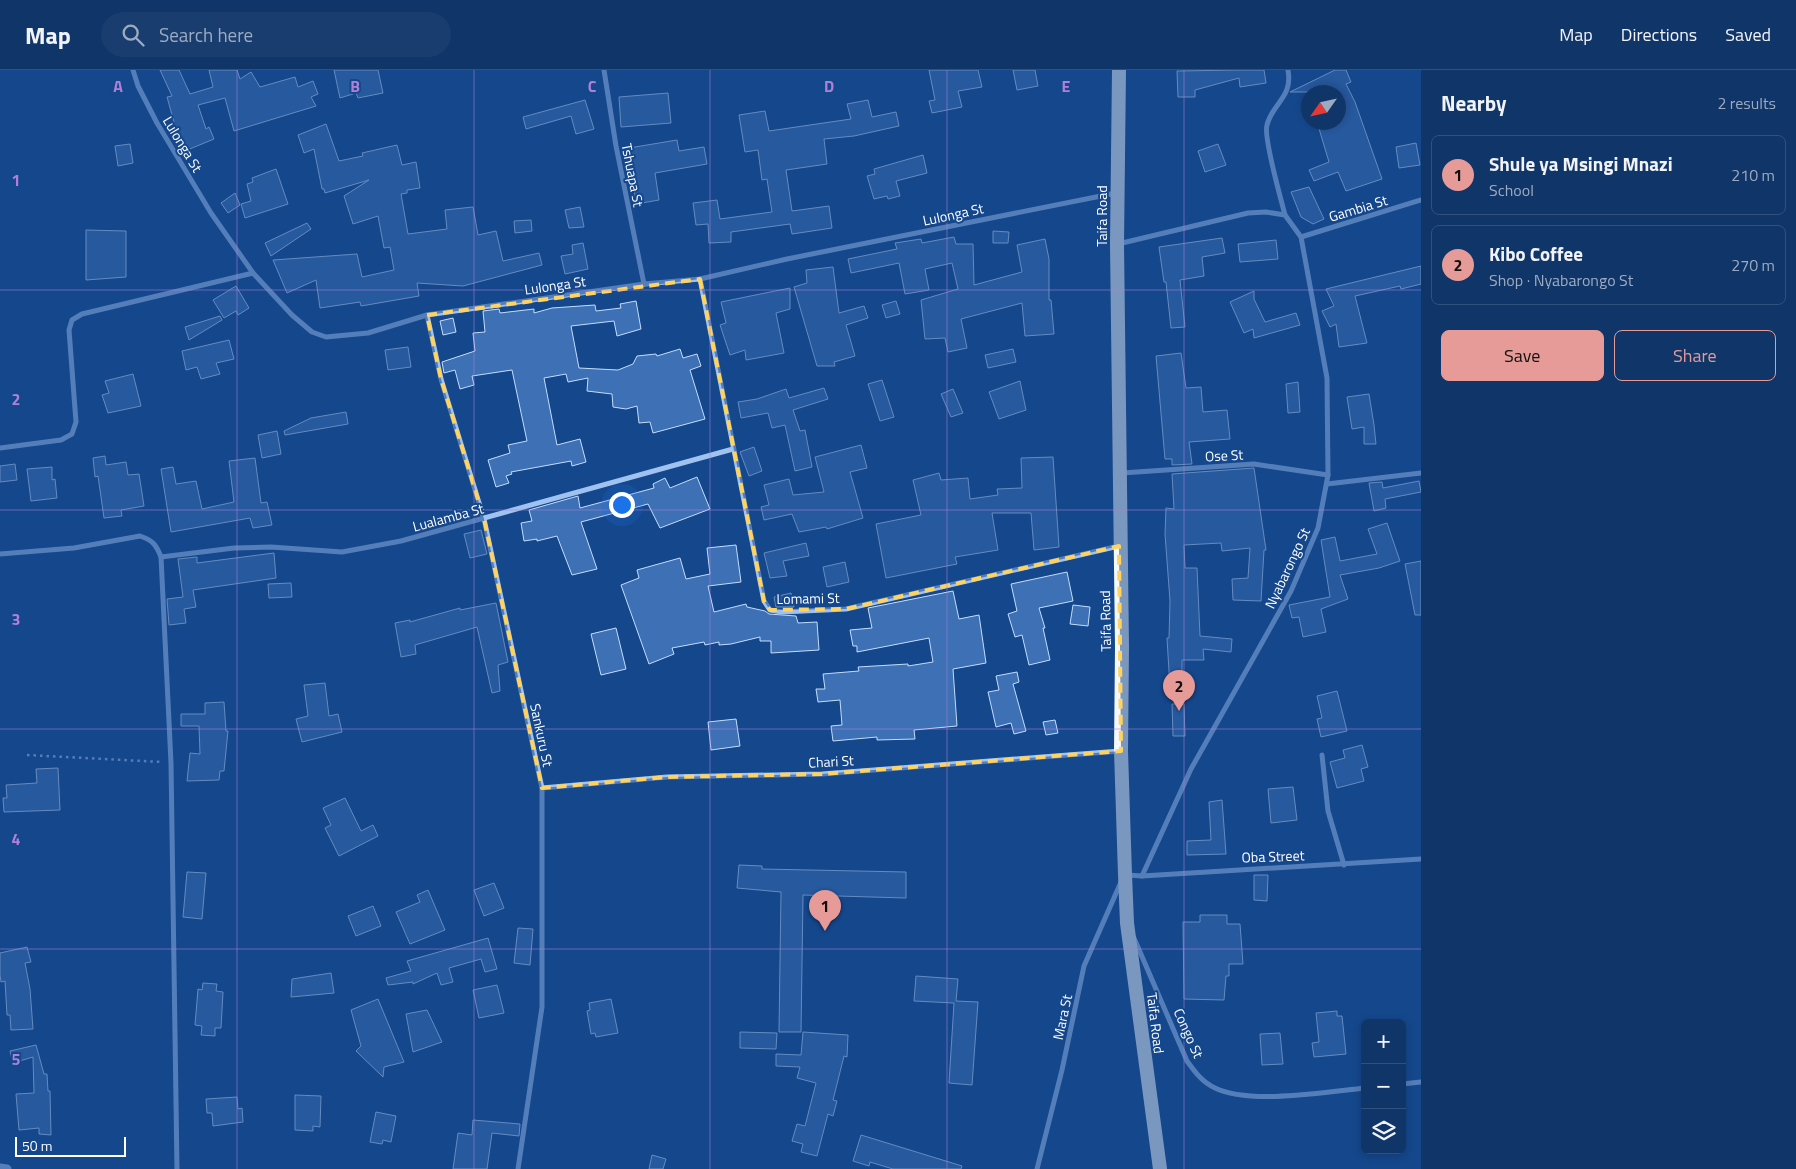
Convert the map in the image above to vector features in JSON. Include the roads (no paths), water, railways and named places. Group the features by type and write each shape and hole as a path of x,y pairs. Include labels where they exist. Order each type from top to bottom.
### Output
{"highway":[{"name":"Taifa Road","path":"1119,70 1117,193 1119,546 1122,647 1121,751 1125,874 1127,923 1160,1169"}],"street":[{"name":"Lulonga St","path":"133,70 138,86 157,123 211,213 253,273 292,315 312,332 326,337 368,333 427,315 644,284 700,279 788,259 1117,193"},
{"name":"Tshuapa St","path":"604,70 616,146 644,284"},
{"name":"Nyabarongo St","path":"1142,876 1191,769 1291,592 1318,528 1327,484 1327,378 1301,237 1285,215 1266,127 1272,112 1286,95 1290,82 1288,70"},
{"name":"Gambia St","path":"1301,237 1421,200"},
{"path":"1117,244 1248,213 1266,212 1285,215"},
{"path":"0,448 61,440 72,434 76,422 69,330 72,320 82,314 253,273"},
{"name":"Lomami St","path":"700,279 764,601 770,610 782,612 846,609 1119,546"},
{"name":"Sankuru St","path":"427,315 441,379 484,519 542,788 542,1007 518,1169"},
{"name":"Lualamba St","path":"161,557 234,548 271,547 342,552 401,542 733,449"},
{"name":"Ose St","path":"1120,473 1254,464 1328,475"},
{"path":"1327,484 1421,473"},
{"path":"0,554 74,548 140,536 150,539 157,545 161,557 171,763 177,1169"},
{"name":"Chari St","path":"542,788 667,777 822,774 1121,751"},
{"path":"1322,755 1328,811 1344,865"},
{"name":"Oba Street","path":"1125,874 1142,876 1421,859"},
{"name":"Mara St","path":"1037,1169 1062,1070 1084,966 1125,874"},
{"name":"Congo St","path":"1127,923 1187,1061 1199,1077 1215,1088 1238,1095 1270,1096 1361,1088"},
{"path":"1406,1084 1421,1082"},
{"path":"0,1168 8,1169"}],"place":[{"name":"Kibo Coffee","path":"1179,711"},
{"name":"Shule ya Msingi Mnazi","path":"825,931"}]}
